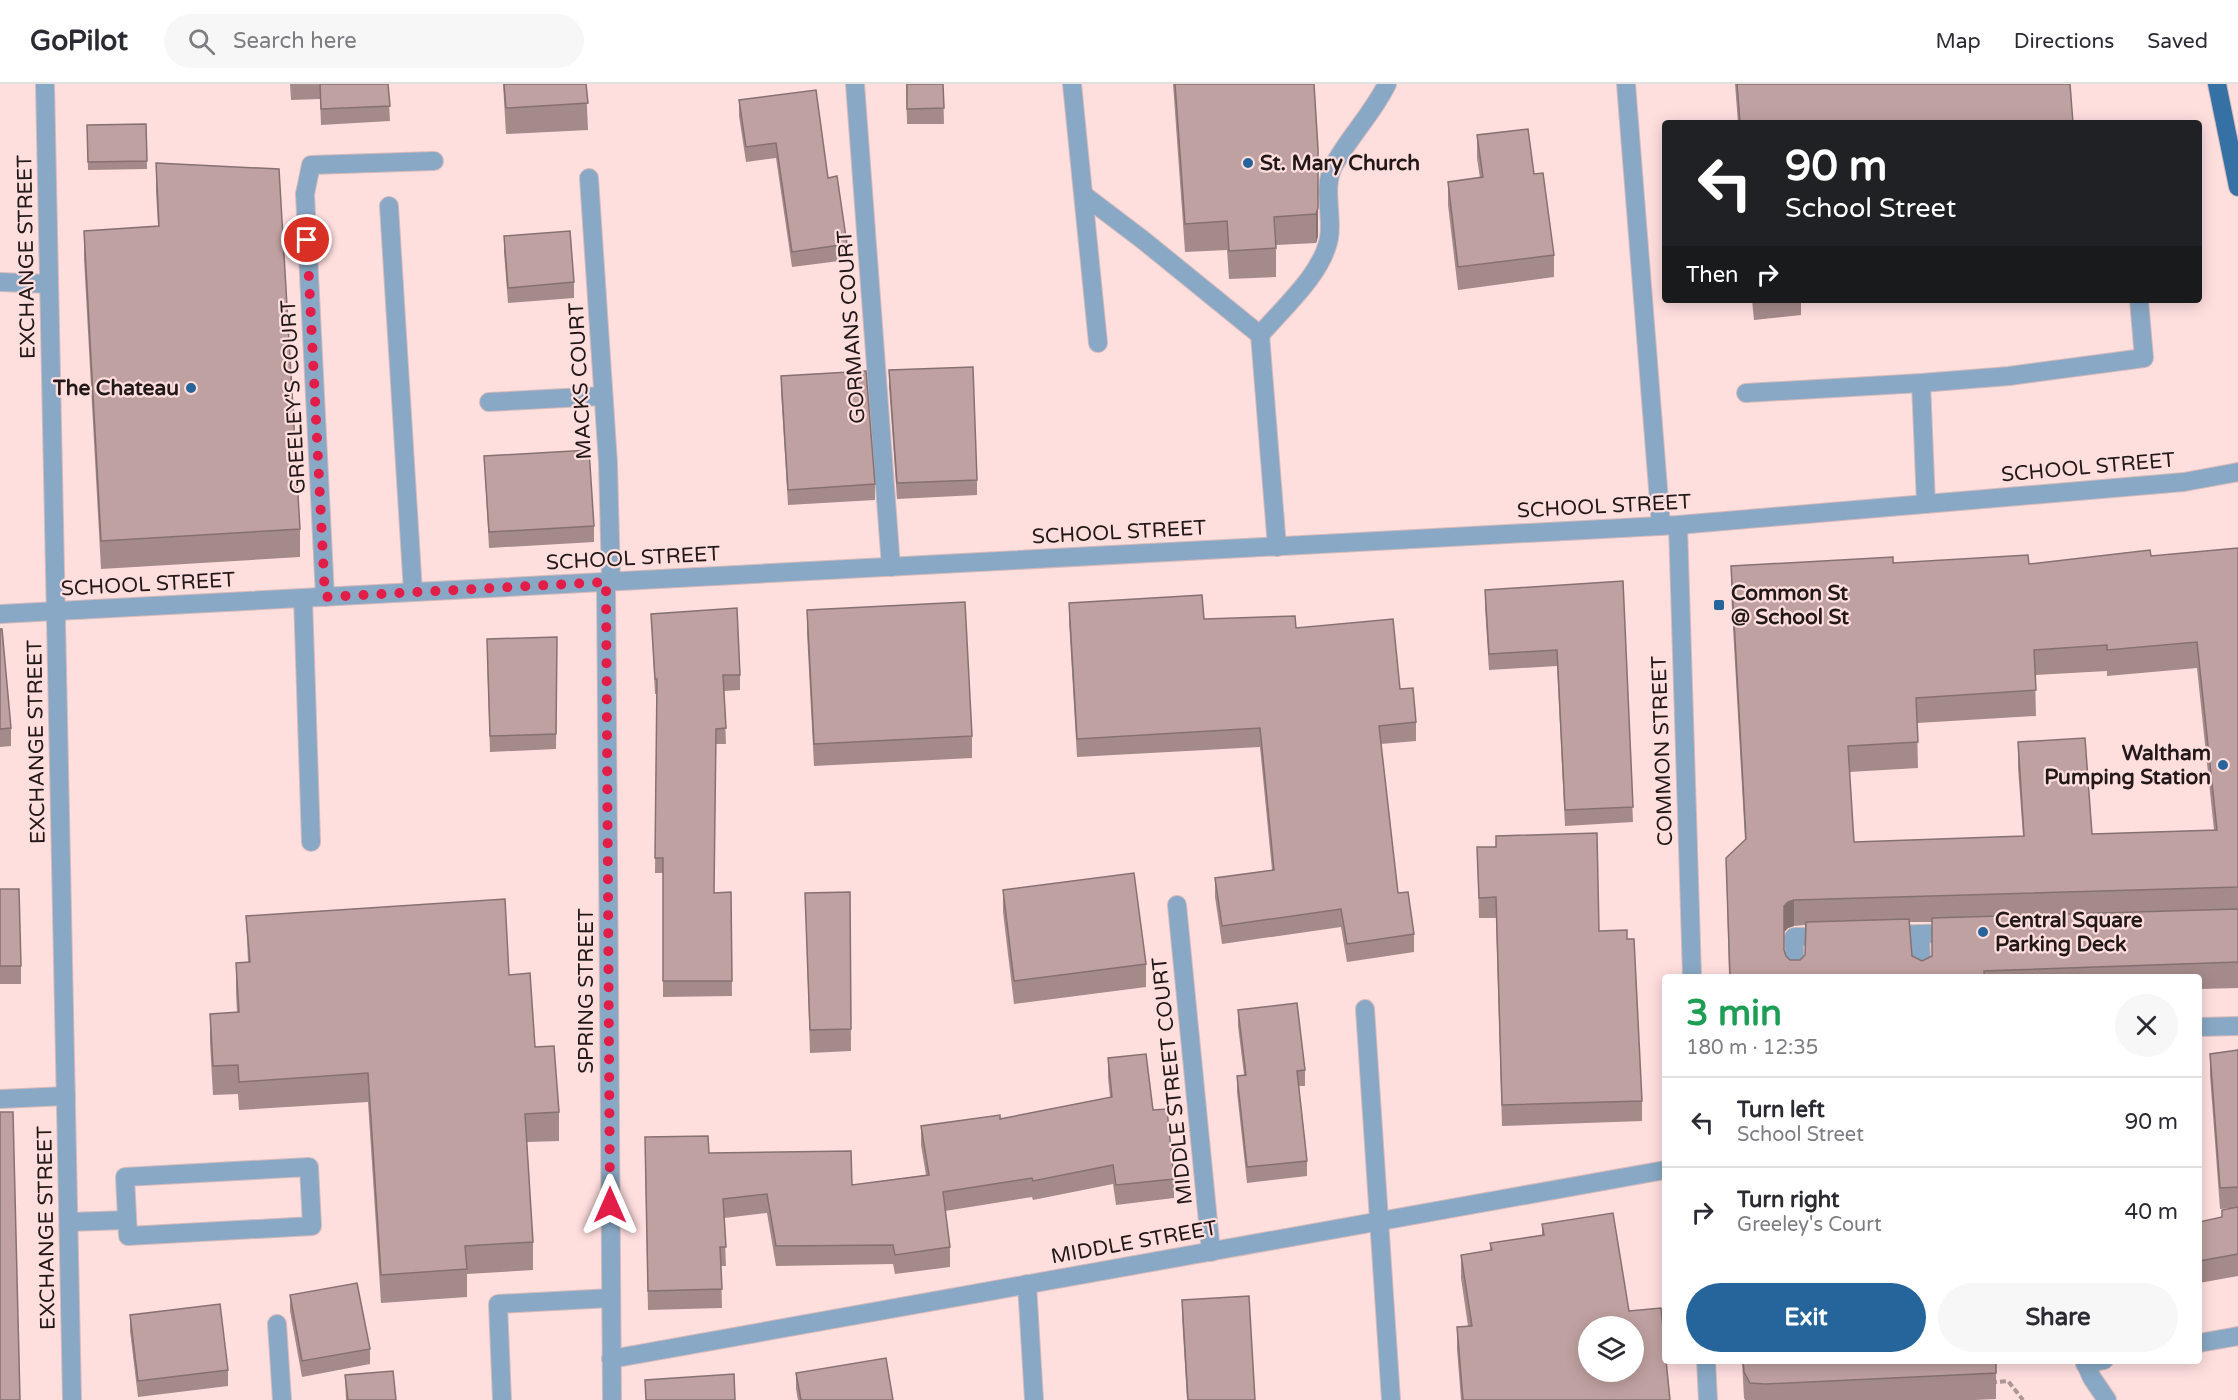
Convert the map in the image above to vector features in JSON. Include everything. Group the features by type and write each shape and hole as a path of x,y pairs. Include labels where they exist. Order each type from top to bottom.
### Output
{"main road":[{"path":"2217,84 2235,156 2238,187"}],"street":[{"name":"EXCHANGE STREET","path":"45,84 72,1400"},
{"name":"GORMANS COURT","path":"855,84 891,567"},
{"path":"1072,84 1098,343"},
{"path":"1277,547 1260,335 1322,261 1330,235 1329,187 1334,166 1381,97 1387,84"},
{"name":"COMMON STREET","path":"1626,84 1669,526 1692,974"},
{"name":"GREELEY'S COURT","path":"325,597 305,194 311,165 434,161"},
{"name":"MACKS COURT","path":"589,178 603,396 608,582"},
{"path":"1085,196 1260,335"},
{"path":"389,206 413,592"},
{"path":"0,282 49,284"},
{"path":"1746,393 2009,376 2144,358 2139,303"},
{"path":"1921,383 1926,504"},
{"path":"489,402 603,396"},
{"name":"SCHOOL STREET","path":"0,614 1669,526 2184,482 2238,472"},
{"name":"SPRING STREET","path":"608,582 612,1400"},
{"path":"303,598 311,842"},
{"name":"MIDDLE STREET COURT","path":"1177,905 1211,1252"},
{"path":"1863,935 1967,932"},
{"path":"1920,934 1922,974"},
{"path":"1795,974 1794,938 1840,936"},
{"path":"1365,1009 1391,1400"},
{"path":"2202,1027 2238,1026"},
{"path":"0,1099 66,1096"},
{"path":"309,1167 312,1226 128,1236 127,1220 125,1177 309,1167"},
{"name":"MIDDLE STREET","path":"611,1359 1662,1171"},
{"path":"69,1222 127,1220"},
{"path":"1027,1284 1034,1400"},
{"path":"502,1400 498,1304 611,1298"},
{"path":"278,1324 282,1400"},
{"path":"2202,1342 2238,1336"},
{"path":"1706,1364 1708,1400"},
{"path":"2086,1364 2092,1378 2107,1400"}],"path":[{"path":"1988,1377 1996,1382 2008,1381 2023,1400"}],"building":[{"path":"320,84 388,84 390,106 321,109"},
{"path":"504,84 586,84 588,103 506,108"},
{"path":"907,84 943,84 944,108 907,109"},
{"name":"St. Mary Church","path":"1175,84 1314,84 1318,149 1318,208 1316,214 1274,217 1276,248 1229,251 1227,221 1185,224"},
{"path":"1737,84 2070,84 2073,120 1740,120"},
{"path":"816,90 828,178 837,176 847,244 792,252 776,143 746,147 739,100"},
{"path":"146,124 147,161 88,162 87,125"},
{"path":"1528,129 1534,174 1543,173 1554,255 1458,267 1448,182 1483,177 1477,135"},
{"name":"The Chateau","path":"156,163 279,169 300,529 101,541 84,231 159,226"},
{"path":"570,231 574,282 508,288 504,236"},
{"path":"973,367 977,480 897,483 889,370"},
{"path":"866,371 875,484 788,490 781,376"},
{"path":"589,450 594,526 489,532 484,456"},
{"path":"2238,548 2238,887 1794,900 1784,906 1784,950 1790,960 1800,960 1805,955 1806,922 1909,919 1912,956 1922,961 1932,956 1932,918 2238,909 2238,962 1984,971 1984,974 1730,974 1726,858 1746,839 1731,566 1893,557 1893,563 2028,555 2029,564 2150,550 2151,556","holes":["2197,642 2217,830 2092,834 2085,738 2018,742 2024,836 1854,842 1848,746 1918,742 1916,698 2036,690 2034,650 2107,645 2107,650"]},
{"path":"1623,581 1633,807 1565,810 1557,650 1489,654 1485,590"},
{"path":"1202,595 1204,619 1295,616 1296,628 1393,619 1400,689 1413,688 1416,722 1379,726 1398,893 1408,892 1414,934 1347,944 1341,909 1222,926 1215,878 1274,870 1260,728 1077,739 1069,603"},
{"path":"965,602 972,736 814,744 807,610"},
{"path":"737,608 740,675 723,675 726,728 716,729 714,893 731,892 732,981 663,981 663,858 655,858 657,679 655,679 651,614"},
{"path":"0,629 2,629 11,728 0,729"},
{"path":"557,637 556,734 490,736 487,639"},
{"path":"1597,833 1599,931 1627,930 1627,939 1634,939 1642,1101 1502,1105 1496,897 1479,898 1477,847 1496,847 1496,836"},
{"path":"1134,873 1146,964 1014,981 1003,890"},
{"path":"0,889 19,889 21,966 0,966"},
{"path":"850,892 851,1029 810,1030 805,893"},
{"path":"505,899 509,975 530,973 535,1047 554,1046 559,1112 525,1114 533,1242 465,1246 467,1269 381,1275 368,1073 239,1082 238,1065 213,1066 210,1014 239,1012 236,963 250,962 246,916"},
{"path":"1297,1003 1305,1070 1297,1071 1307,1161 1247,1167 1237,1076 1246,1075 1238,1010"},
{"path":"2238,1050 2238,1187 2220,1188 2210,1054"},
{"path":"1146,1054 1153,1110 1167,1109 1174,1179 1116,1185 1113,1165 1033,1181 1032,1178 943,1192 950,1247 895,1255 893,1245 776,1246 767,1194 723,1199 726,1247 720,1247 722,1289 648,1291 645,1137 708,1136 709,1153 851,1151 852,1185 929,1175 921,1126 1000,1115 1000,1119 1112,1097 1108,1058"},
{"path":"0,1112 13,1112 20,1400 0,1400"},
{"path":"2238,1207 2238,1254 2202,1260 2202,1221 2222,1217 2222,1210"},
{"path":"1613,1213 1629,1311 1661,1308 1662,1364 1666,1364 1670,1400 1463,1400 1457,1327 1472,1326 1461,1255 1492,1250 1490,1243 1544,1235 1542,1224"},
{"path":"357,1283 370,1349 302,1361 290,1295"},
{"path":"1249,1296 1255,1400 1188,1400 1182,1300"},
{"path":"220,1304 228,1370 138,1381 130,1315"},
{"path":"886,1358 893,1400 801,1400 796,1373"},
{"path":"1743,1364 1996,1364 1996,1373 1765,1384 1750,1383 1744,1372"},
{"path":"393,1371 396,1400 348,1400 345,1375"},
{"path":"734,1374 735,1400 646,1400 645,1380"}],"place":[{"name":"St. Mary Church","path":"1248,163"},
{"name":"The Chateau","path":"191,388"},
{"name":"Common St @ School St","path":"1719,605"},
{"name":"Waltham Pumping Station","path":"2223,765"},
{"name":"Central Square Parking Deck","path":"1983,932"}],"route":[{"path":"307,240 325,597 606,582 610,1205"}]}
